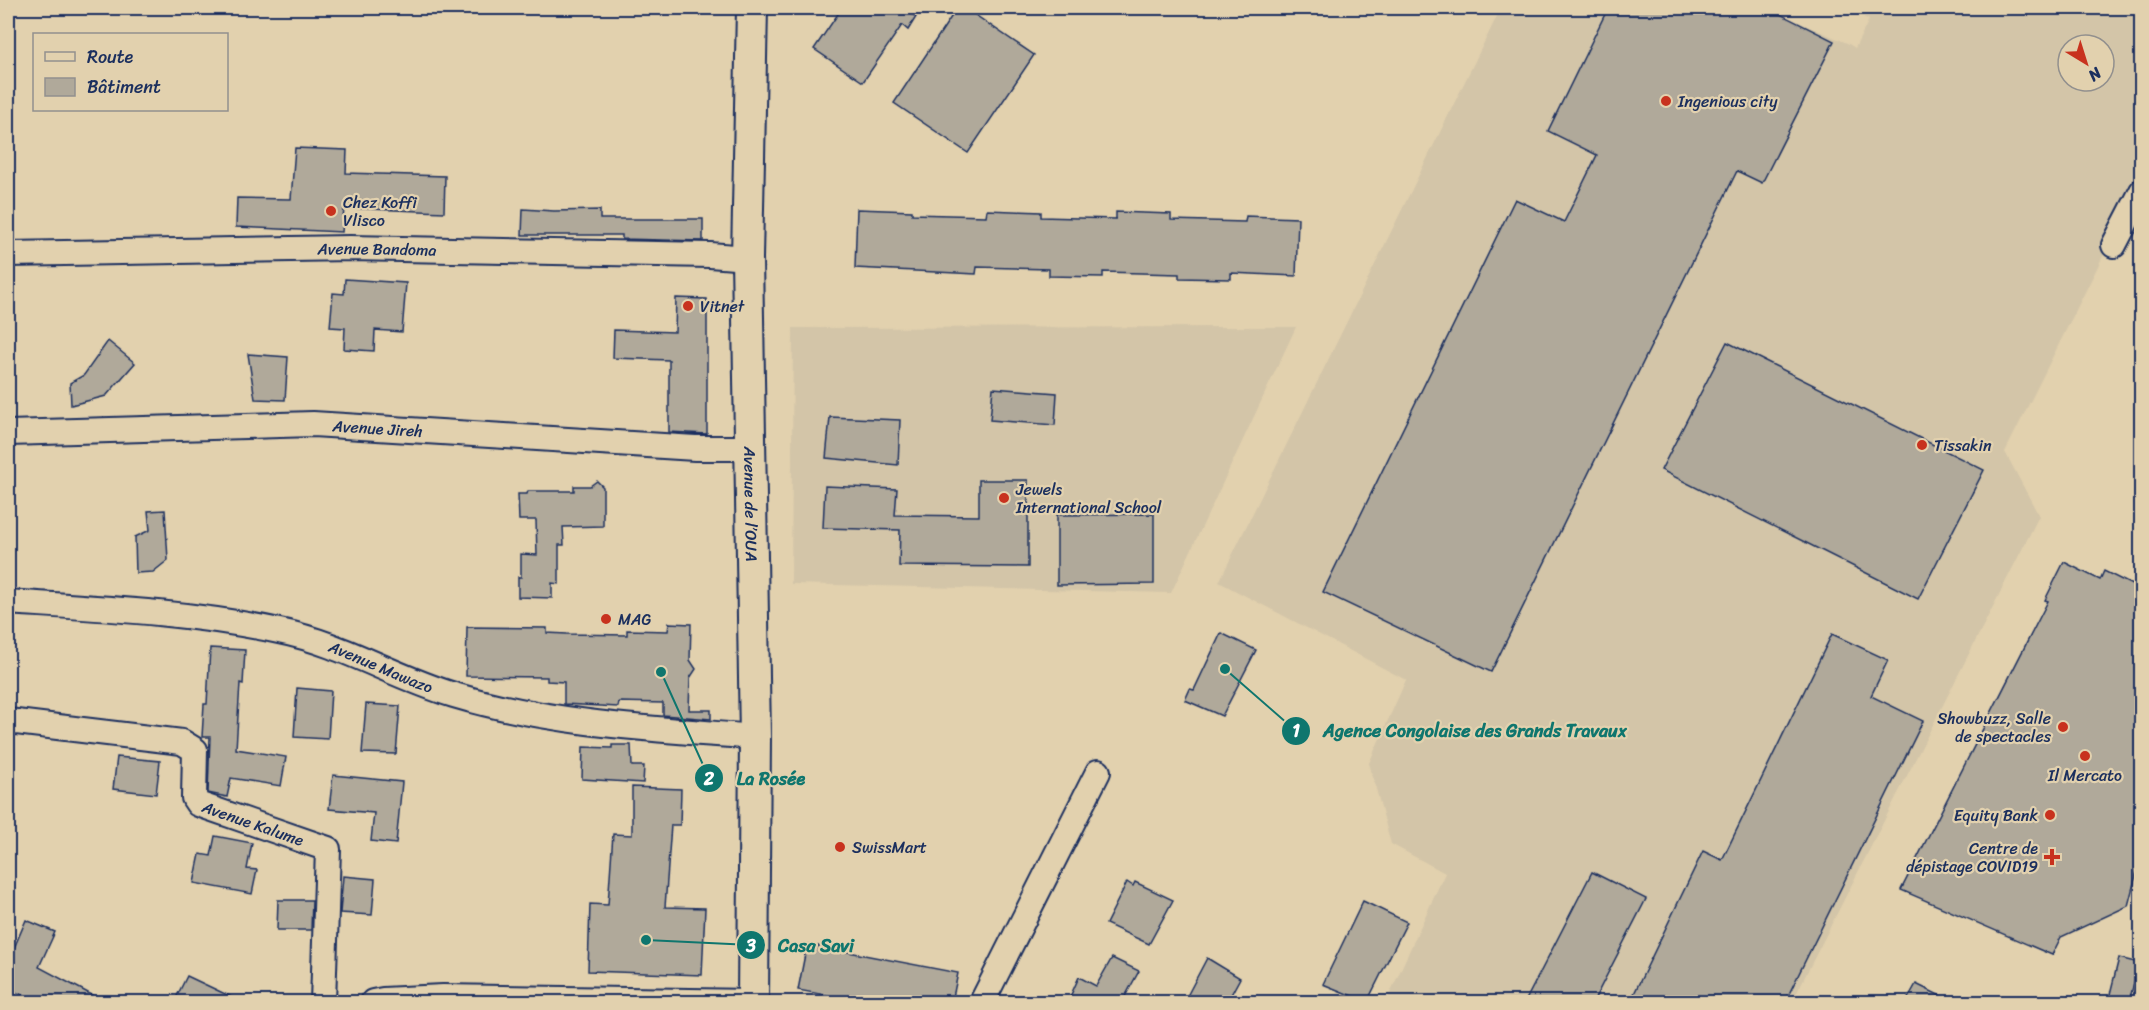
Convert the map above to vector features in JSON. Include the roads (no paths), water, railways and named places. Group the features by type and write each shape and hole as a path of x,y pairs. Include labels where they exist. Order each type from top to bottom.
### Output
{"main road":[{"name":"Avenue de l’OUA","path":"752,8 747,258 755,737 753,1002"}],"street":[{"path":"2114,245 2142,191"},
{"name":"Avenue Bandoma","path":"8,254 350,248 710,255 747,258"},
{"name":"Avenue Jireh","path":"8,433 313,423 684,447 750,448"},
{"name":"Avenue Mawazo","path":"8,602 206,618 269,629 314,639 451,694 514,711 609,724 755,737"},
{"name":"Avenue Kalume","path":"8,721 182,742 195,750 194,798 198,804 328,849 322,1002"},
{"path":"982,1002 1098,772"},
{"path":"373,1002 443,997 753,1002"}],"place":[{"name":"Ingenious city","path":"1666,101"},
{"name":"Chez Koffi Vlisco","path":"331,211"},
{"name":"Vitnet","path":"688,306"},
{"name":"Tissakin","path":"1922,445"},
{"name":"Jewels International School","path":"1004,498"},
{"name":"MAG","path":"606,619"},
{"name":"Agence Congolaise des Grands Travaux","path":"1225,669"},
{"name":"La Rosée","path":"661,672"},
{"name":"Showbuzz, Salle de spectacles","path":"2063,727"},
{"name":"Il Mercato","path":"2085,756"},
{"name":"Equity Bank","path":"2050,815"},
{"name":"SwissMart","path":"840,847"},
{"name":"Centre de dépistage COVID19","path":"2052,857"},
{"name":"Casa Savi","path":"646,940"}]}
